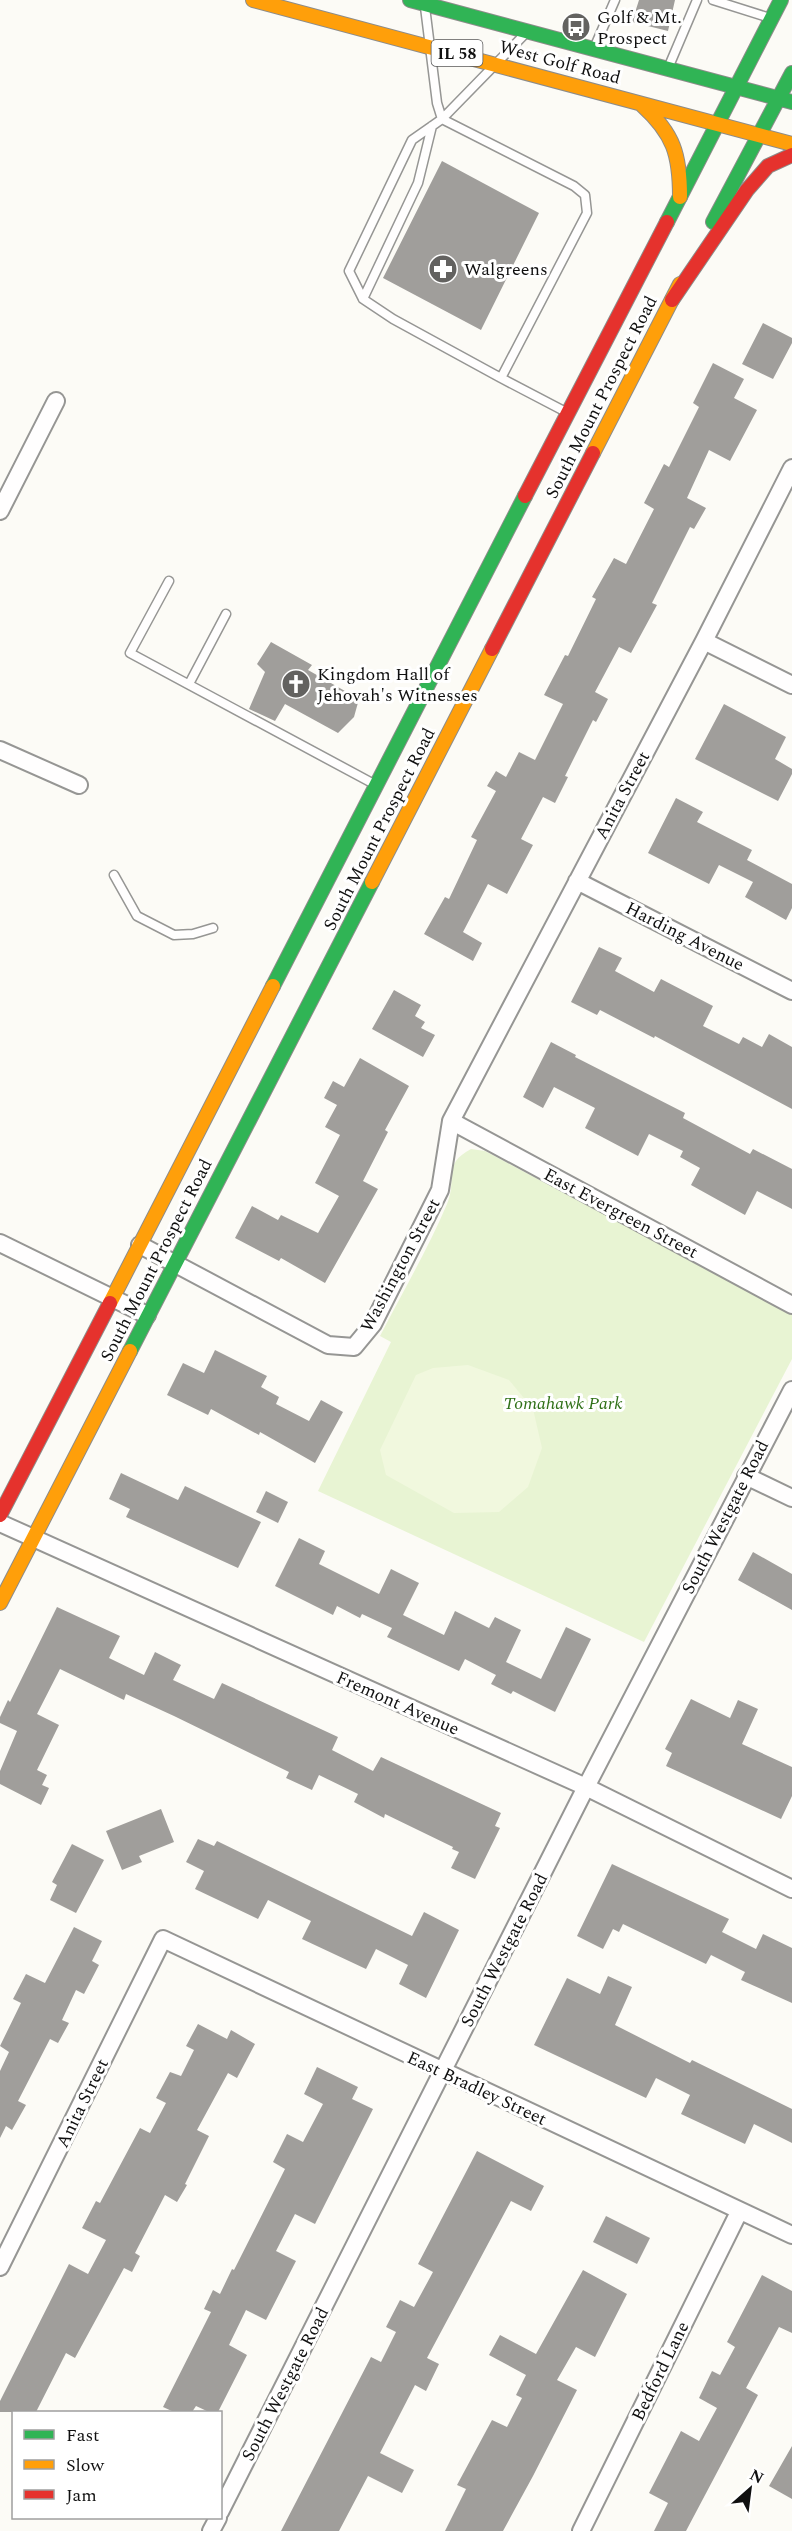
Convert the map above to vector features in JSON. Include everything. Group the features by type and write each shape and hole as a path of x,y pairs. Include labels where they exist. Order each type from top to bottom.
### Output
{"main road":[{"name":"West Golf Road","path":"254,0 717,124"},
{"name":"West Golf Road","path":"410,0 736,87"},
{"name":"South Mount Prospect Road","path":"0,1515 782,0"},
{"name":"South Mount Prospect Road","path":"0,1603 672,300 760,135 785,100 792,73"},
{"name":"IL 58","path":"736,87 785,100"},
{"path":"638,103 659,120 672,137 681,171 680,197"},
{"name":"IL 58","path":"717,124 792,144"},
{"path":"672,300 747,190 768,166 792,155"}],"street":[{"path":"0,511 56,401"},
{"name":"Anita Street","path":"451,1121 792,468"},
{"path":"704,640 792,685"},
{"path":"0,750 79,785"},
{"name":"Harding Avenue","path":"577,881 792,991"},
{"name":"Washington Street","path":"140,1245 328,1345 354,1347 373,1324 440,1190 451,1121"},
{"name":"East Evergreen Street","path":"451,1121 792,1305"},
{"path":"0,1243 147,1315"},
{"name":"South Westgate Road","path":"222,2508 586,1787 792,1390"},
{"path":"746,1476 792,1498"},
{"name":"Fremont Avenue","path":"0,1523 586,1787 792,1889"},
{"name":"Anita Street","path":"0,2267 164,1939"},
{"name":"East Bradley Street","path":"164,1939 792,2235"},
{"name":"Bedford Lane","path":"581,2531 739,2212"}],"lane":[{"path":"594,49 615,0"},
{"path":"668,69 697,0"},
{"path":"713,0 772,19"},
{"path":"424,4 437,103 442,119 574,186 585,195 587,213 501,378"},
{"path":"528,31 442,119 412,140 349,271 363,299 393,319 569,414"},
{"path":"363,299 418,183 432,126"},
{"path":"169,581 130,652 377,786"},
{"path":"189,684 226,614"},
{"path":"114,875 137,915 174,935 193,934 213,928"}],"green space":[{"name":"Tomahawk Park","path":"471,1149 485,1151 792,1314 792,1359 644,1642 318,1491 391,1342 380,1336 440,1221 450,1195 453,1167 462,1155"},
{"path":"468,1365 509,1380 533,1409 542,1448 528,1487 499,1512 454,1513 386,1475 380,1450 416,1375 433,1368"}],"building":[{"path":"639,0 675,0 668,31 632,22"},
{"name":"Walgreens","path":"442,161 539,213 481,330 383,278"},
{"path":"763,323 792,338 792,343 773,379 742,364"},
{"path":"713,363 744,379 734,398 757,410 730,461 709,450 687,498 706,508 694,529 690,527 652,603 657,605 631,653 619,647 595,692 608,699 596,722 593,720 565,776 568,777 555,803 543,797 521,839 533,845 507,894 488,884 463,932 482,943 473,961 424,934 445,897 449,899 477,840 471,837 496,791 487,786 496,771 506,777 519,752 535,760 563,704 544,695 565,655 568,656 596,599 592,597 614,558 626,564 654,509 644,503 664,464 669,467 699,407 693,403"},
{"name":"Kingdom Hall of Jehovah's Witnesses","path":"271,642 312,665 308,670 359,699 354,717 338,733 285,704 275,721 249,709 265,672 257,664"},
{"path":"724,704 786,737 775,759 792,769 792,774 778,801 695,759"},
{"path":"676,798 703,812 697,822 752,850 747,860 792,884 792,908 786,920 745,897 753,882 719,865 709,884 648,853"},
{"path":"599,947 622,958 615,971 654,992 661,979 713,1006 703,1026 739,1044 743,1037 762,1047 769,1034 792,1047 792,1109 655,1036 654,1038 600,1010 597,1015 571,1002"},
{"path":"394,990 421,1005 415,1016 425,1022 421,1028 435,1035 423,1057 372,1029"},
{"path":"551,1042 576,1055 575,1057 685,1113 683,1118 750,1154 753,1149 792,1169 792,1209 757,1191 745,1215 691,1185 700,1168 680,1157 683,1151 649,1134 638,1156 585,1128 595,1108 554,1087 543,1108 523,1097"},
{"path":"360,1058 409,1086 385,1130 388,1132 363,1181 378,1189 325,1283 281,1258 279,1261 235,1238 252,1206 278,1220 281,1215 318,1233 339,1196 315,1183 340,1135 325,1127 337,1105 324,1098 333,1081 344,1087"},
{"path":"215,1350 267,1376 261,1387 279,1397 276,1404 309,1421 321,1400 343,1412 315,1463 260,1432 259,1435 211,1409 208,1415 167,1395 183,1363 204,1373"},
{"path":"121,1473 178,1500 185,1486 261,1522 238,1568 126,1517 130,1509 109,1499"},
{"path":"266,1491 288,1502 278,1523 256,1512"},
{"path":"299,1538 325,1551 319,1564 379,1594 391,1569 419,1583 403,1615 444,1635 455,1611 489,1628 495,1617 521,1630 506,1662 541,1679 566,1627 591,1639 555,1712 513,1691 511,1694 491,1684 496,1675 465,1659 459,1671 387,1637 392,1628 362,1614 360,1618 337,1606 333,1615 275,1586"},
{"path":"753,1552 792,1574 792,1610 738,1580"},
{"path":"57,1607 120,1636 109,1658 144,1675 155,1652 181,1665 173,1680 214,1699 222,1683 338,1737 332,1750 373,1771 381,1757 501,1813 495,1826 500,1828 475,1879 451,1868 459,1852 452,1849 453,1847 385,1814 384,1818 354,1802 358,1794 319,1775 312,1790 286,1778 289,1772 174,1716 126,1694 124,1700 60,1669 37,1714 59,1725 37,1770 47,1775 42,1785 49,1788 41,1805 0,1784 0,1771 17,1731 0,1723 0,1717 8,1700 10,1702"},
{"path":"691,1699 730,1718 738,1700 758,1709 742,1744 792,1767 792,1796 781,1819 666,1766 672,1753 665,1749"},
{"path":"161,1809 174,1842 139,1856 142,1862 122,1870 106,1831"},
{"path":"198,1839 214,1846 217,1841 412,1936 424,1912 459,1930 426,1998 399,1984 408,1965 376,1949 366,1969 302,1939 311,1921 268,1900 258,1919 195,1889 204,1871 186,1862"},
{"path":"72,1844 104,1860 76,1913 50,1900 57,1885 52,1882"},
{"path":"612,1864 729,1919 722,1932 756,1949 763,1934 792,1948 792,2003 741,1980 745,1972 711,1955 706,1964 623,1924 619,1932 613,1929 603,1949 577,1936"},
{"path":"74,1927 102,1941 92,1961 99,1965 84,1994 76,1990 62,2020 69,2023 58,2043 50,2039 18,2101 26,2105 12,2130 6,2126 0,2138 0,2071 9,2052 0,2046 21,2003 13,1999 26,1974 45,1983"},
{"path":"608,1976 632,1987 615,2025 690,2063 692,2060 792,2109 792,2143 754,2124 745,2144 681,2114 690,2095 656,2078 646,2098 534,2045 567,1978 600,1994"},
{"path":"198,2024 227,2039 231,2030 255,2044 237,2078 228,2073 197,2130 209,2136 185,2184 187,2185 177,2202 165,2195 135,2253 140,2256 132,2272 124,2268 75,2358 66,2353 37,2411 0,2412 0,2401 69,2264 88,2274 106,2240 82,2228 96,2201 100,2203 140,2128 150,2133 166,2103 156,2098 170,2072 181,2076 194,2050 186,2046"},
{"path":"317,2067 358,2087 352,2099 373,2109 315,2224 295,2214 276,2251 296,2261 266,2320 246,2310 229,2345 247,2355 219,2411 207,2411 196,2406 193,2411 172,2411 163,2407 211,2312 204,2309 213,2290 220,2294 232,2269 234,2270 285,2169 273,2162 287,2134 303,2142 323,2104 304,2094"},
{"path":"477,2151 544,2186 531,2211 511,2201 427,2358 439,2364 426,2391 415,2385 380,2453 414,2470 402,2493 368,2476 339,2531 281,2531 371,2357 381,2362 396,2332 386,2327 400,2300 414,2307 433,2272 418,2264"},
{"path":"606,2216 650,2238 637,2264 593,2242"},
{"path":"583,2270 627,2294 595,2357 576,2347 557,2380 577,2390 533,2476 503,2531 445,2531 466,2489 457,2485 492,2420 507,2427 522,2398 516,2395 526,2375 489,2355 500,2335 536,2354"},
{"path":"762,2275 792,2291 792,2333 779,2327 746,2388 758,2395 686,2531 654,2531 668,2503 649,2493 681,2431 699,2441 717,2408 699,2398 712,2371 720,2375 735,2347 727,2342"},
{"path":"792,2446 792,2499 769,2486"}],"traffic: fast":[{"path":"410,0 792,102"},
{"path":"667,222 781,0"},
{"path":"713,222 792,73"},
{"path":"273,986 525,496"},
{"path":"130,1351 372,882"}],"traffic: slow":[{"path":"253,0 792,144"},
{"path":"642,105 661,126 673,146 679,169 680,197"},
{"path":"593,453 680,284"},
{"path":"372,882 492,649"},
{"path":"110,1303 273,986"},
{"path":"0,1603 130,1351"}],"traffic: jam":[{"path":"672,300 747,190 768,166 792,155"},
{"path":"525,496 667,222"},
{"path":"492,649 593,453"},
{"path":"0,1515 110,1303"}],"place":[{"name":"Golf & Mt. Prospect","path":"576,27"},
{"name":"Walgreens","path":"443,269"},
{"name":"Kingdom Hall of Jehovah's Witnesses","path":"296,684"}]}
